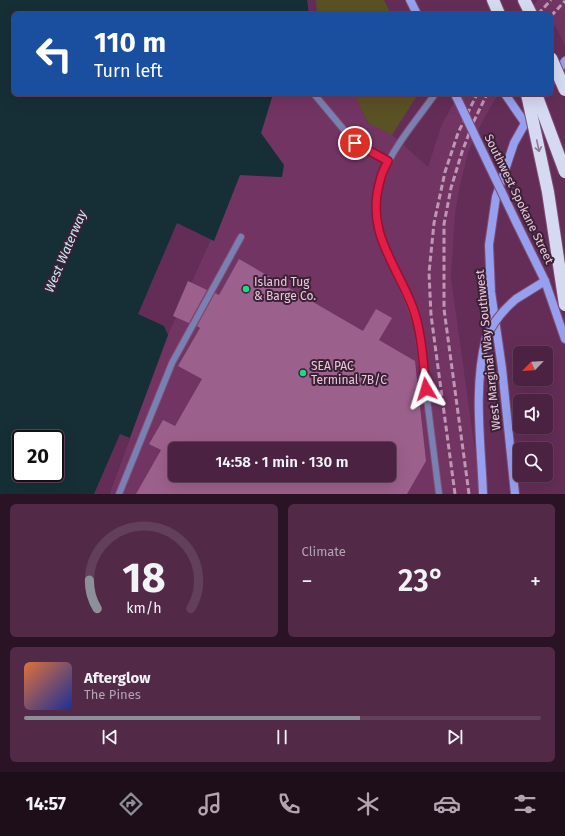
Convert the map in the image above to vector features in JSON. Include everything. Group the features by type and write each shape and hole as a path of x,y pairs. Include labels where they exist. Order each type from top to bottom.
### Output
{"highway":[{"path":"493,0 498,12"},
{"path":"524,0 530,12"},
{"path":"553,63 565,90"},
{"path":"527,96 548,192 565,305"},
{"path":"537,96 565,172"}],"main road":[{"path":"410,0 416,12"},
{"path":"553,78 565,61"},
{"name":"Southwest Spokane Street","path":"456,96 544,281 565,339"},
{"path":"506,96 525,123"},
{"name":"West Marginal Way Southwest","path":"515,494 502,368 491,292 489,245 496,197 514,143 541,96"},
{"path":"483,494 479,385 480,367 486,338 491,326 497,318 516,299 544,281"}],"lane":[{"path":"316,96 355,143 388,161"},
{"path":"434,96 388,161 380,179 377,193 376,220 384,246 413,308 418,328 439,494"},
{"path":"119,494 172,363 241,237"}],"shaded area":[{"path":"316,0 384,0 390,12 317,12"},
{"path":"538,0 565,0 565,46 555,25 553,28 553,12 528,12"},
{"path":"272,96 355,96 368,123 392,135 428,167 442,124 458,96 497,96 481,124 469,150 460,185 455,213 451,278 481,494 109,494 168,335 240,175 281,177 261,133"},
{"path":"355,96 417,96 392,135 368,123"}],"water":[{"name":"West Waterway","path":"0,0 307,0 309,12 12,12 12,96 272,96 261,133 284,165 282,177 240,175 214,241 177,223 138,314 164,326 168,335 109,494 0,494"}],"pier":[{"path":"120,434 130,438 109,494 94,494"}],"building":[{"name":"SEA PAC Terminal 7B/C","path":"239,259 363,331 376,309 392,318 379,340 415,361 426,461 407,494 136,494 161,450 149,444 163,420 175,426 202,379 178,366 200,328 197,326 215,293 219,295"},
{"path":"188,281 207,290 189,323 173,316"}],"railway":[{"path":"540,12 551,0"},
{"path":"553,14 565,1"},
{"path":"455,494 431,315 429,273 434,223 445,172 458,133 476,96"},
{"path":"469,494 444,309 444,224 451,188 462,152 473,123 486,96"}],"place":[{"name":"Island Tug & Barge Co.","path":"246,289"},
{"name":"SEA PAC Terminal 7B/C","path":"303,373"}],"route":[{"path":"355,143 388,161 380,179 377,193 376,220 384,246 413,308 421,344 426,389"}]}
